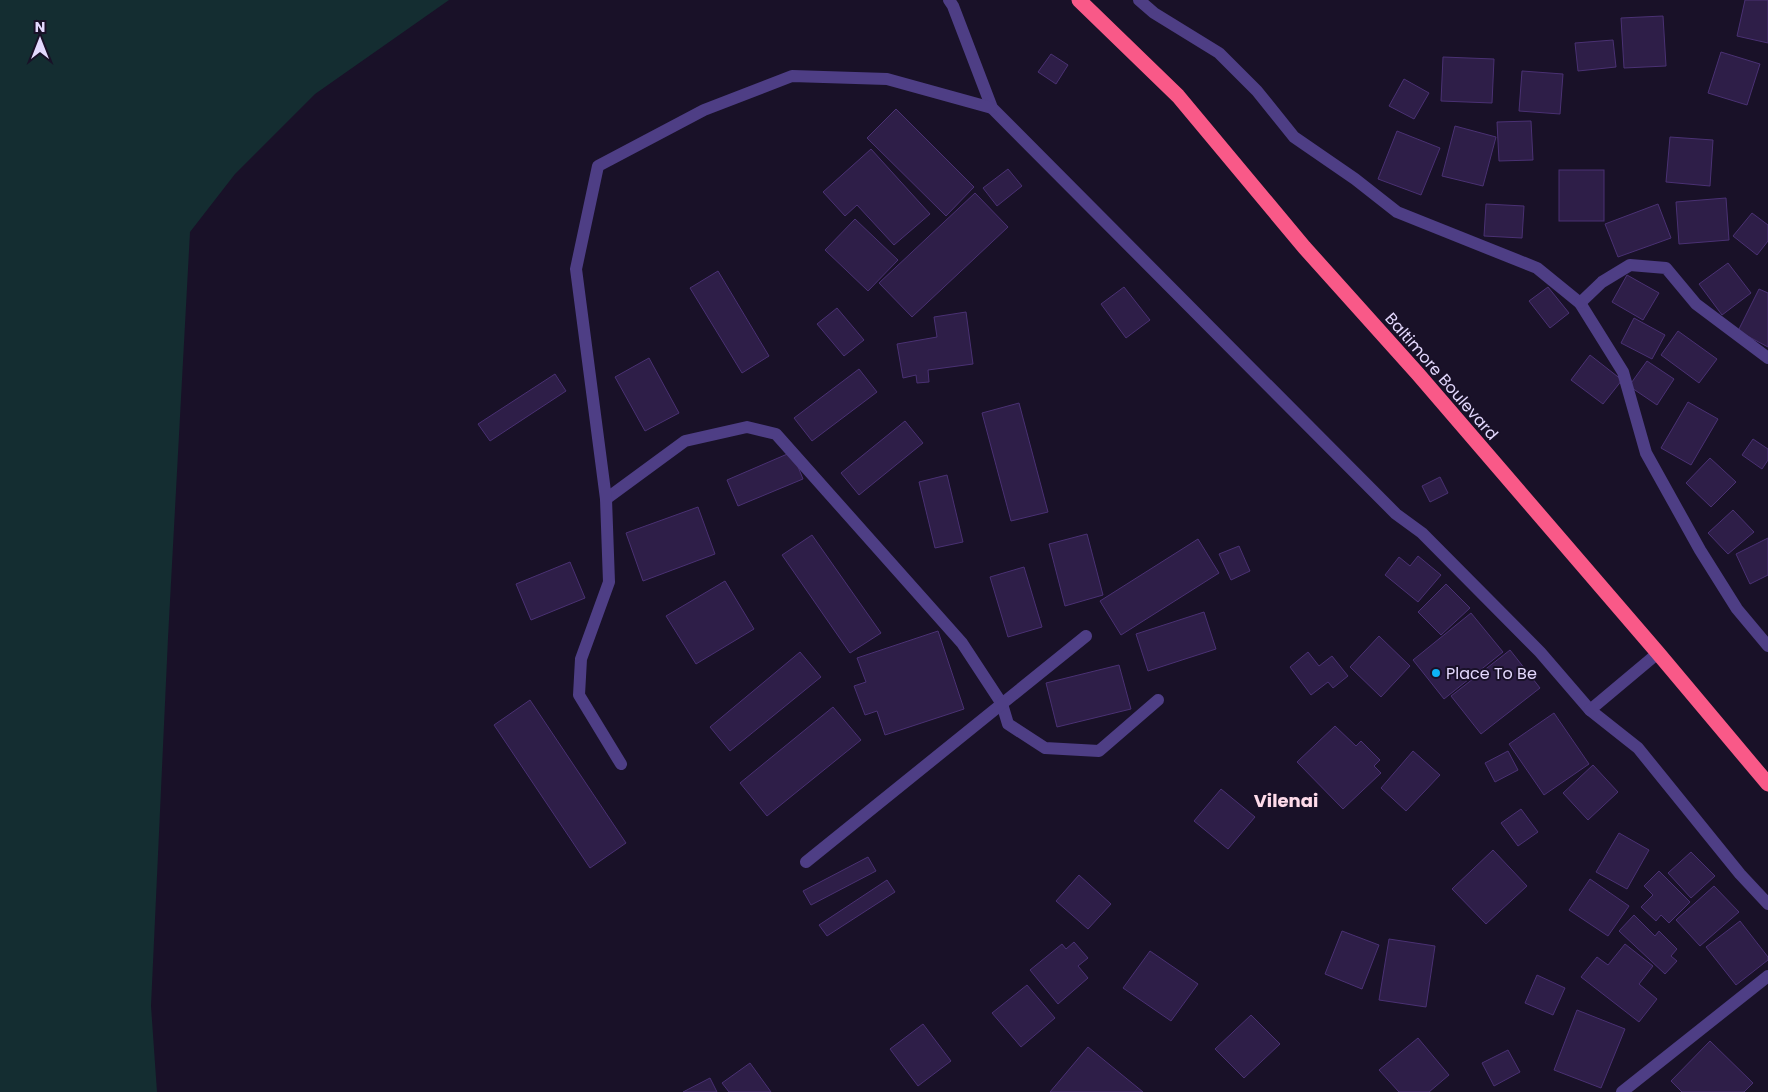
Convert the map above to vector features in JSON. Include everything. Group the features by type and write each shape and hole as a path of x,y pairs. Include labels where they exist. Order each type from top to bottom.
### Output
{"highway":[{"name":"Baltimore Boulevard","path":"1079,0 1178,96 1304,247 1418,374 1768,784"}],"street":[{"path":"949,0 992,108 1396,514 1422,533 1540,652 1590,710 1638,748 1740,874 1768,904"},
{"path":"1138,0 1154,13 1219,53 1257,91 1294,137 1397,212 1537,268 1580,303 1623,372 1646,453 1700,550 1736,609 1768,646"},
{"path":"622,764 579,695 581,659 609,582 606,499 576,269 598,166 704,110 792,76 887,80 992,108"},
{"path":"1580,303 1602,282 1630,265 1666,268 1696,304 1768,358"},
{"path":"606,499 685,441 747,427 776,434 962,643 1002,704 1008,724 1044,748 1099,751 1158,700"},
{"path":"806,862 1086,636"},
{"path":"1590,710 1658,653"},
{"path":"1622,1092 1768,976"}],"green space":[{"path":"0,0 449,0 315,94 235,174 190,232 168,638 151,1006 157,1092 0,1092"}],"building":[{"path":"1745,0 1768,0 1768,43 1737,36"},
{"path":"1663,16 1666,66 1624,68 1621,18"},
{"path":"1613,40 1616,67 1578,71 1575,43"},
{"path":"1721,52 1760,64 1747,105 1708,93"},
{"path":"1051,54 1068,65 1056,84 1038,72"},
{"path":"1443,57 1494,59 1492,103 1441,101"},
{"path":"1522,71 1563,74 1560,114 1519,111"},
{"path":"1404,79 1429,93 1414,119 1389,106"},
{"path":"896,109 974,187 946,216 867,138"},
{"path":"1531,121 1533,160 1499,161 1497,122"},
{"path":"1455,126 1496,137 1483,186 1442,176"},
{"path":"1397,131 1440,148 1421,195 1378,179"},
{"path":"1670,137 1713,140 1710,186 1666,182"},
{"path":"871,149 930,214 894,245 857,205 845,216 823,192"},
{"path":"1008,169 1022,186 997,206 983,188"},
{"path":"1559,170 1604,170 1604,221 1559,221"},
{"path":"975,193 1008,227 912,317 879,283"},
{"path":"1726,198 1729,240 1679,244 1676,202"},
{"path":"1486,204 1524,206 1522,238 1484,236"},
{"path":"1658,204 1671,238 1618,257 1605,224"},
{"path":"1752,213 1768,225 1768,241 1757,255 1733,236"},
{"path":"855,219 898,260 868,291 825,250"},
{"path":"1728,263 1751,293 1722,315 1699,284"},
{"path":"718,271 769,356 742,373 690,288"},
{"path":"1627,275 1659,293 1643,320 1612,302"},
{"path":"1124,287 1150,320 1126,338 1101,304"},
{"path":"1548,287 1569,313 1550,328 1529,301"},
{"path":"1759,289 1768,293 1768,347 1738,331"},
{"path":"837,308 864,340 844,356 817,324"},
{"path":"966,312 973,364 928,370 929,382 917,383 916,375 903,378 897,344 937,337 934,317"},
{"path":"1634,318 1665,335 1652,359 1621,343"},
{"path":"1678,331 1717,359 1699,383 1661,355"},
{"path":"1590,355 1622,380 1603,404 1571,380"},
{"path":"649,358 679,413 645,431 615,377"},
{"path":"1647,361 1674,379 1657,405 1629,386"},
{"path":"859,369 877,392 812,441 794,418"},
{"path":"555,374 566,391 490,441 478,424"},
{"path":"1688,402 1718,419 1691,465 1661,448"},
{"path":"1019,403 1048,512 1011,521 982,413"},
{"path":"905,421 923,443 859,495 841,473"},
{"path":"1753,439 1768,449 1768,460 1762,469 1742,455"},
{"path":"792,452 803,479 738,506 727,480"},
{"path":"1710,458 1736,482 1711,507 1686,483"},
{"path":"947,475 963,542 935,548 919,482"},
{"path":"1440,477 1448,493 1430,502 1422,486"},
{"path":"698,507 715,554 643,581 626,533"},
{"path":"1733,510 1754,532 1728,554 1708,533"},
{"path":"1087,534 1103,595 1065,606 1049,544"},
{"path":"812,535 881,633 850,653 782,555"},
{"path":"1768,538 1768,575 1750,584 1736,554"},
{"path":"1198,539 1219,573 1121,635 1100,601"},
{"path":"1239,546 1250,571 1231,580 1219,554"},
{"path":"1418,556 1441,575 1418,602 1385,575 1399,557 1410,566"},
{"path":"570,562 585,598 531,620 516,584"},
{"path":"1024,567 1042,627 1008,637 990,577"},
{"path":"725,581 754,629 696,664 666,616"},
{"path":"1446,584 1470,608 1441,635 1418,612"},
{"path":"1204,612 1216,649 1148,671 1136,634"},
{"path":"1471,613 1503,652 1444,699 1413,660"},
{"path":"938,631 964,709 885,735 877,711 865,715 854,686 866,682 857,658"},
{"path":"1379,636 1410,666 1381,697 1350,667"},
{"path":"1510,650 1540,688 1481,734 1451,696"},
{"path":"800,652 821,677 730,751 710,727"},
{"path":"1308,652 1319,666 1332,656 1348,676 1333,688 1328,682 1311,695 1290,667"},
{"path":"1119,665 1131,709 1057,727 1046,683"},
{"path":"530,700 626,843 590,868 494,725"},
{"path":"833,707 861,740 767,816 740,783"},
{"path":"1554,713 1589,764 1544,795 1509,744"},
{"path":"1335,726 1356,746 1361,741 1380,760 1374,766 1381,773 1343,809 1297,762"},
{"path":"1413,751 1440,775 1406,811 1381,788"},
{"path":"1508,751 1518,770 1495,782 1485,763"},
{"path":"1593,765 1618,792 1588,820 1563,793"},
{"path":"1221,789 1255,817 1228,849 1194,821"},
{"path":"1521,809 1538,832 1518,846 1501,823"},
{"path":"1619,833 1649,850 1627,889 1596,872"},
{"path":"1493,850 1527,886 1486,924 1452,889"},
{"path":"1691,852 1715,876 1691,898 1668,873"},
{"path":"868,857 876,871 811,905 803,891"},
{"path":"1659,871 1690,902 1669,923 1661,915 1656,921 1641,907 1653,895 1644,886"},
{"path":"1079,875 1111,904 1088,929 1056,901"},
{"path":"1590,879 1629,906 1608,936 1569,910"},
{"path":"887,880 895,892 827,936 819,925"},
{"path":"1714,886 1739,912 1700,946 1676,920"},
{"path":"1634,915 1655,936 1659,931 1677,949 1671,956 1677,961 1665,974 1619,931"},
{"path":"1740,921 1768,957 1768,960 1736,985 1706,947"},
{"path":"1342,931 1379,945 1362,989 1325,974"},
{"path":"1389,939 1435,946 1426,1007 1379,1000"},
{"path":"1074,942 1088,958 1078,966 1088,978 1058,1004 1030,970 1062,944 1066,949"},
{"path":"1625,944 1653,966 1639,984 1657,999 1639,1022 1581,977 1597,957 1608,965"},
{"path":"1150,951 1198,984 1171,1021 1123,988"},
{"path":"1537,975 1565,988 1553,1015 1525,1003"},
{"path":"1027,985 1055,1018 1021,1047 992,1013"},
{"path":"1577,1010 1625,1029 1601,1088 1554,1070"},
{"path":"1251,1015 1280,1044 1244,1078 1215,1049"},
{"path":"923,1024 951,1061 918,1086 890,1049"},
{"path":"1418,1038 1449,1075 1429,1092 1399,1092 1379,1070"},
{"path":"1710,1041 1753,1083 1744,1092 1682,1092 1671,1081"},
{"path":"1088,1047 1143,1092 1050,1092"},
{"path":"1508,1050 1520,1072 1494,1086 1482,1063"},
{"path":"750,1063 771,1092 729,1092 722,1083"},
{"path":"710,1078 717,1092 683,1092"}],"place":[{"name":"Place To Be","path":"1436,673"}],"district":[{"name":"Vilenai","path":"1286,801"}]}
